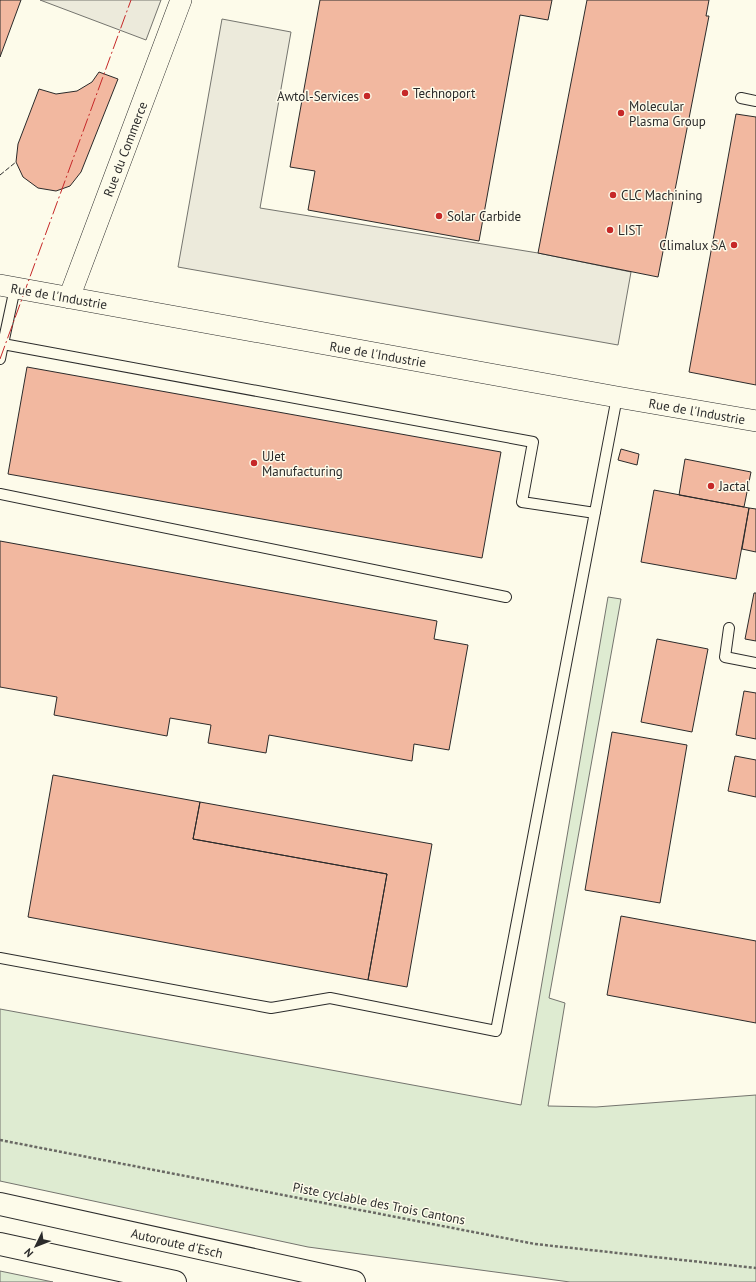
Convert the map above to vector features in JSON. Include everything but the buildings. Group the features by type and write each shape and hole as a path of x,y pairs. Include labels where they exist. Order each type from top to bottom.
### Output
{"highway":[{"name":"Autoroute d'Esch","path":"0,1204 353,1282"},
{"path":"0,1244 175,1282"}],"street":[{"name":"Rue du Commerce","path":"69,298 181,0"},
{"name":"Rue de l'Industrie","path":"8,287 756,421"}],"lane":[{"path":"741,98 756,102"},
{"path":"0,359 3,344 8,287"},
{"path":"3,344 533,442 522,502 595,513"},
{"path":"0,958 272,1008 330,998 496,1031 617,397"},
{"path":"0,494 506,597"},
{"path":"729,628 725,657 756,663"}],"path":[{"name":"Piste cyclable des Trois Cantons","path":"0,1140 535,1244 756,1268"}],"green space":[{"path":"608,597 621,599 549,998 565,1003 548,1106 596,1107 756,1095 756,1282 570,1282 308,1247 0,1181 0,1009 521,1105"},
{"path":"0,1271 53,1282 0,1282"}],"shaded area":[{"path":"40,0 161,0 146,40"},
{"path":"222,19 291,32 260,208 538,253 631,272 618,345 178,267"}],"fence":[{"path":"0,175 16,162"}],"power":[{"path":"0,359 131,0"}],"place":[{"name":"Technoport","path":"405,93"},
{"name":"Awtol-Services","path":"367,96"},
{"name":"Molecular Plasma Group","path":"621,113"},
{"name":"CLC Machining","path":"613,195"},
{"name":"Solar Carbide","path":"439,216"},
{"name":"LIST","path":"610,230"},
{"name":"Climalux SA","path":"734,245"},
{"name":"UJet Manufacturing","path":"254,463"},
{"name":"Jactal","path":"711,486"}]}
